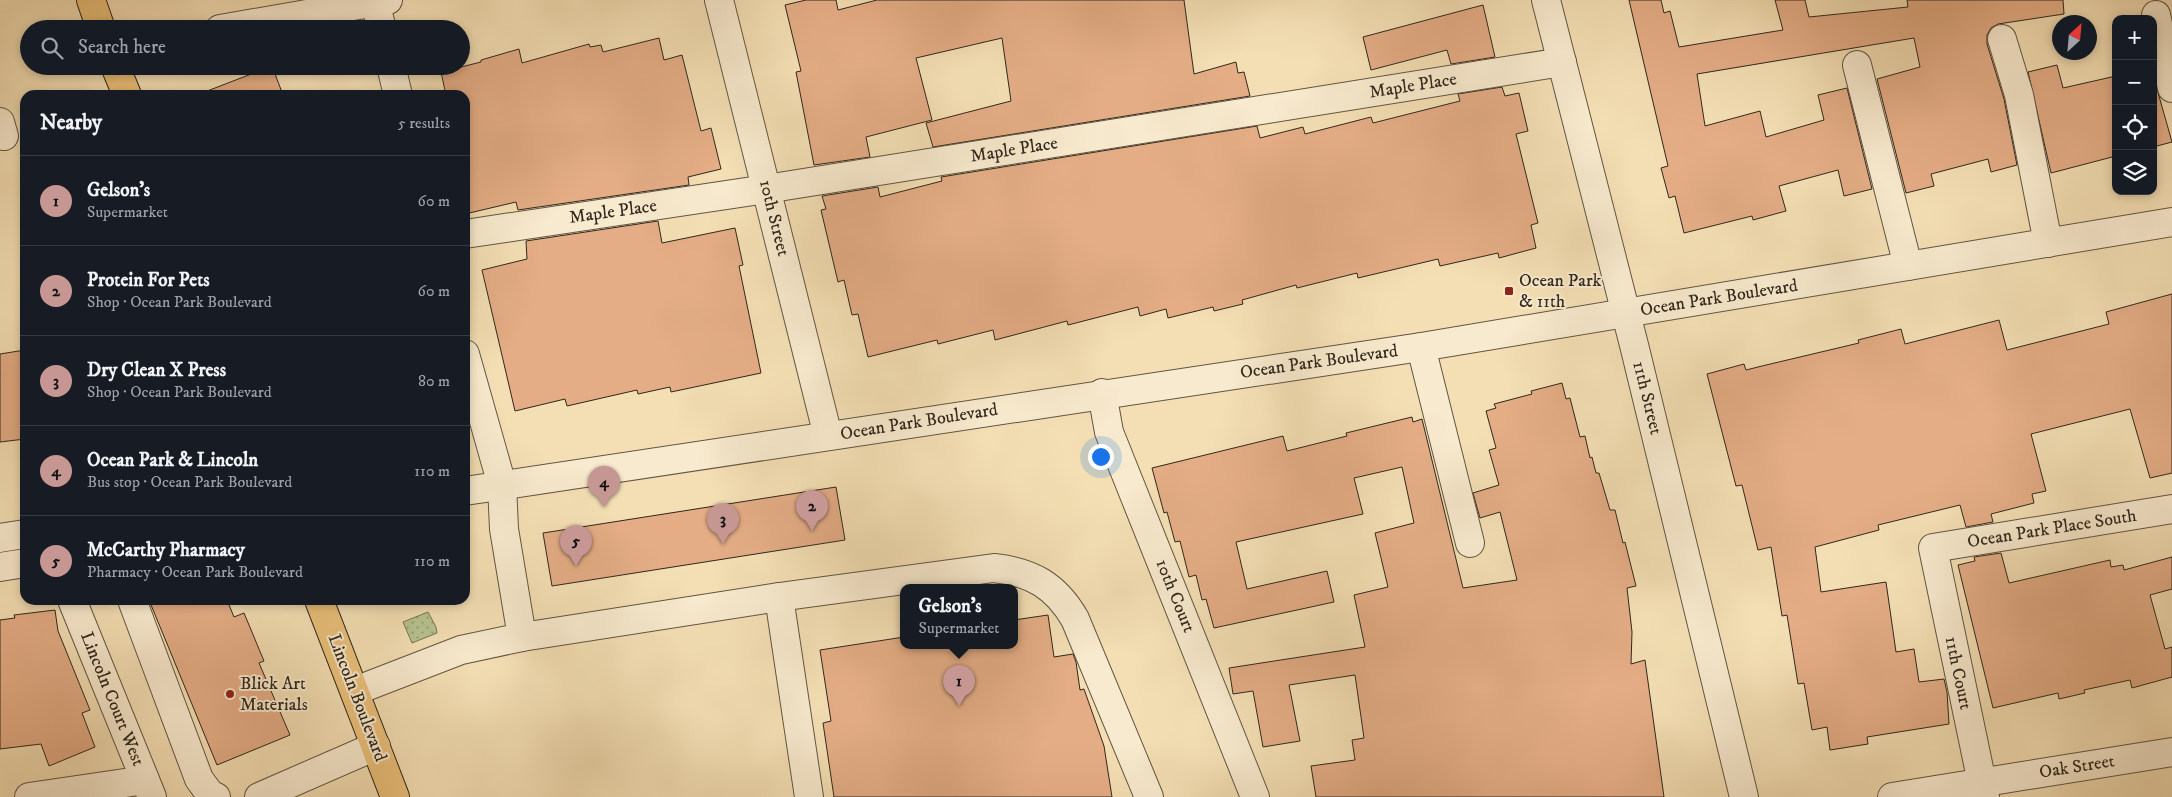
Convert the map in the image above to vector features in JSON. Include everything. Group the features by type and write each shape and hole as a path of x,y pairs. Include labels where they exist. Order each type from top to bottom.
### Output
{"highway":[{"path":"91,0 98,20"},
{"path":"118,75 124,90"},
{"name":"Lincoln Boulevard","path":"321,605 395,797"}],"street":[{"name":"10th Street","path":"719,0 828,436"},
{"name":"11th Street","path":"1546,0 1626,313 1744,797"},
{"path":"253,20 305,6 382,1 382,20"},
{"path":"2157,20 2172,88"},
{"path":"2002,39 2020,95 2048,243"},
{"name":"Maple Place","path":"470,233 766,189 1562,62"},
{"path":"1856,64 1908,266"},
{"path":"393,75 397,90"},
{"name":"Ocean Park Boulevard","path":"470,489 1421,347 2172,222"},
{"path":"1421,347 1470,543"},
{"path":"470,372 502,485 504,529 522,637"},
{"name":"10th Court","path":"1102,394 1110,432 1255,797"},
{"name":"Ocean Park Place South","path":"1933,548 2172,509"},
{"path":"0,538 20,535"},
{"name":"11th Court","path":"1933,548 1983,790"},
{"path":"0,567 20,564"},
{"path":"355,691 461,650 522,637 779,597 994,568 1011,570 1035,578 1065,601 1075,619 1149,797"},
{"path":"779,597 809,797"},
{"name":"Lincoln Court West","path":"74,605 148,789"},
{"path":"134,605 199,780 210,794 216,797"},
{"path":"259,797 376,746"},
{"name":"Oak Street","path":"1892,797 1983,790 2172,752"},
{"path":"29,797 148,789"}],"green space":[{"path":"428,612 437,633 412,643 403,622"}],"building":[{"path":"806,0 836,0 838,10 877,0 1184,0 1194,74 1236,62 1238,73 1244,72 1250,96 933,147 926,123 1011,101 1002,38 916,58 932,120 866,137 870,157 814,165 796,72 801,71 785,5"},
{"path":"1629,0 1661,0 1664,13 1670,11 1679,47 1783,30 1775,0 1805,0 1809,17 1908,7 1907,0 2063,0 2064,14 1998,24 1991,28 1987,35 1987,44 2004,99 2017,165 1991,172 1988,159 1931,174 1934,186 1906,193 1877,79 1920,67 1914,38 1697,74 1705,126 1760,111 1766,137 1824,120 1818,95 1847,88 1872,189 1844,196 1838,170 1779,186 1786,211 1753,220 1752,216 1684,233 1675,196 1669,198 1661,168 1668,166"},
{"path":"1483,5 1495,57 1451,64 1447,50 1371,70 1363,37"},
{"path":"659,38 664,60 682,55 701,131 711,128 721,169 688,177 689,185 518,210 516,202 470,213 470,90 445,90 442,75 470,75 470,65 519,49 522,63 589,44 590,47 601,45 603,52"},
{"path":"2057,65 2063,88 2112,77 2112,157 2051,173 2028,72"},
{"path":"249,75 275,75 281,90 210,90"},
{"path":"1502,87 1505,96 1519,93 1528,131 1516,134 1538,223 1531,225 1536,248 1499,258 1498,253 1440,266 1438,259 1358,278 1357,273 1297,288 1296,285 1242,300 1243,304 1214,311 1213,307 1168,318 1166,309 1140,316 1138,307 1068,325 1067,321 995,340 993,330 938,344 937,340 868,357 858,314 852,315 844,280 838,282 821,210 826,209 822,196 878,187 880,197 942,181 941,177 1257,126 1260,138 1303,127 1305,134 1371,117 1373,123 1460,101 1458,94"},
{"path":"2157,89 2172,142 2157,146"},
{"path":"658,221 662,243 735,228 743,265 739,266 761,373 671,392 670,387 638,394 637,390 567,406 565,399 515,411 482,270 527,259 526,241"},
{"path":"2172,294 2172,473 2150,478 2130,409 2031,434 2046,491 2032,494 2034,503 1991,514 1993,522 1966,527 1960,505 1878,525 1879,530 1815,547 1821,592 1886,582 1896,652 1914,649 1919,682 1944,679 1947,692 1949,724 1867,737 1868,744 1830,750 1827,727 1812,730 1804,683 1798,684 1787,615 1782,616 1771,547 1758,550 1742,485 1736,486 1707,374 1744,364 1746,370 1859,343 1858,340 1901,329 1905,344 1999,320 2007,350 2109,324 2106,312"},
{"path":"20,351 20,440 0,442 0,354"},
{"path":"1562,383 1566,399 1570,398 1580,437 1585,436 1590,458 1592,457 1596,473 1599,473 1610,510 1615,510 1636,586 1627,588 1632,632 1631,664 1645,660 1664,797 1316,797 1311,766 1355,760 1352,740 1364,738 1355,675 1289,685 1300,741 1263,747 1253,691 1233,694 1229,668 1365,647 1354,595 1388,587 1375,533 1414,523 1402,467 1354,478 1363,514 1236,542 1247,589 1327,571 1334,602 1214,628 1206,599 1202,600 1196,575 1189,577 1180,541 1175,542 1167,512 1164,513 1152,468 1283,436 1287,451 1347,436 1346,433 1412,417 1413,422 1422,419 1463,588 1517,580 1500,512 1480,518 1473,493 1499,485 1489,450 1496,448 1486,411 1496,408 1494,404 1532,394 1531,391"},
{"path":"836,487 845,540 552,586 543,533"},
{"path":"2001,553 2009,583 2110,560 2111,567 2123,565 2124,570 2172,557 2172,589 2150,595 2165,649 2172,647 2172,677 2132,688 2130,680 2084,690 2085,693 2059,699 2058,693 1993,708 1958,565 1975,561 1974,557"},
{"name":"Blick Art Materials","path":"151,605 229,605 234,617 244,613 264,661 259,663 290,735 217,765"},
{"path":"55,610 58,631 90,710 82,713 95,747 49,766 41,744 0,749 0,620 15,618 14,615"},
{"path":"1048,615 1054,657 1073,654 1080,690 1084,689 1104,746 1112,797 834,797 823,723 831,721 820,650 900,638 900,649 1018,649 1018,619"}],"place":[{"name":"Ocean Park & 11th","path":"1509,291"},
{"name":"Ocean Park & Lincoln","path":"604,507"},
{"name":"Protein For Pets","path":"812,531"},
{"name":"Dry Clean X Press","path":"723,544"},
{"name":"McCarthy Pharmacy","path":"576,566"},
{"name":"Blick Art Materials","path":"230,694"},
{"name":"Gelson's","path":"959,706"}]}
